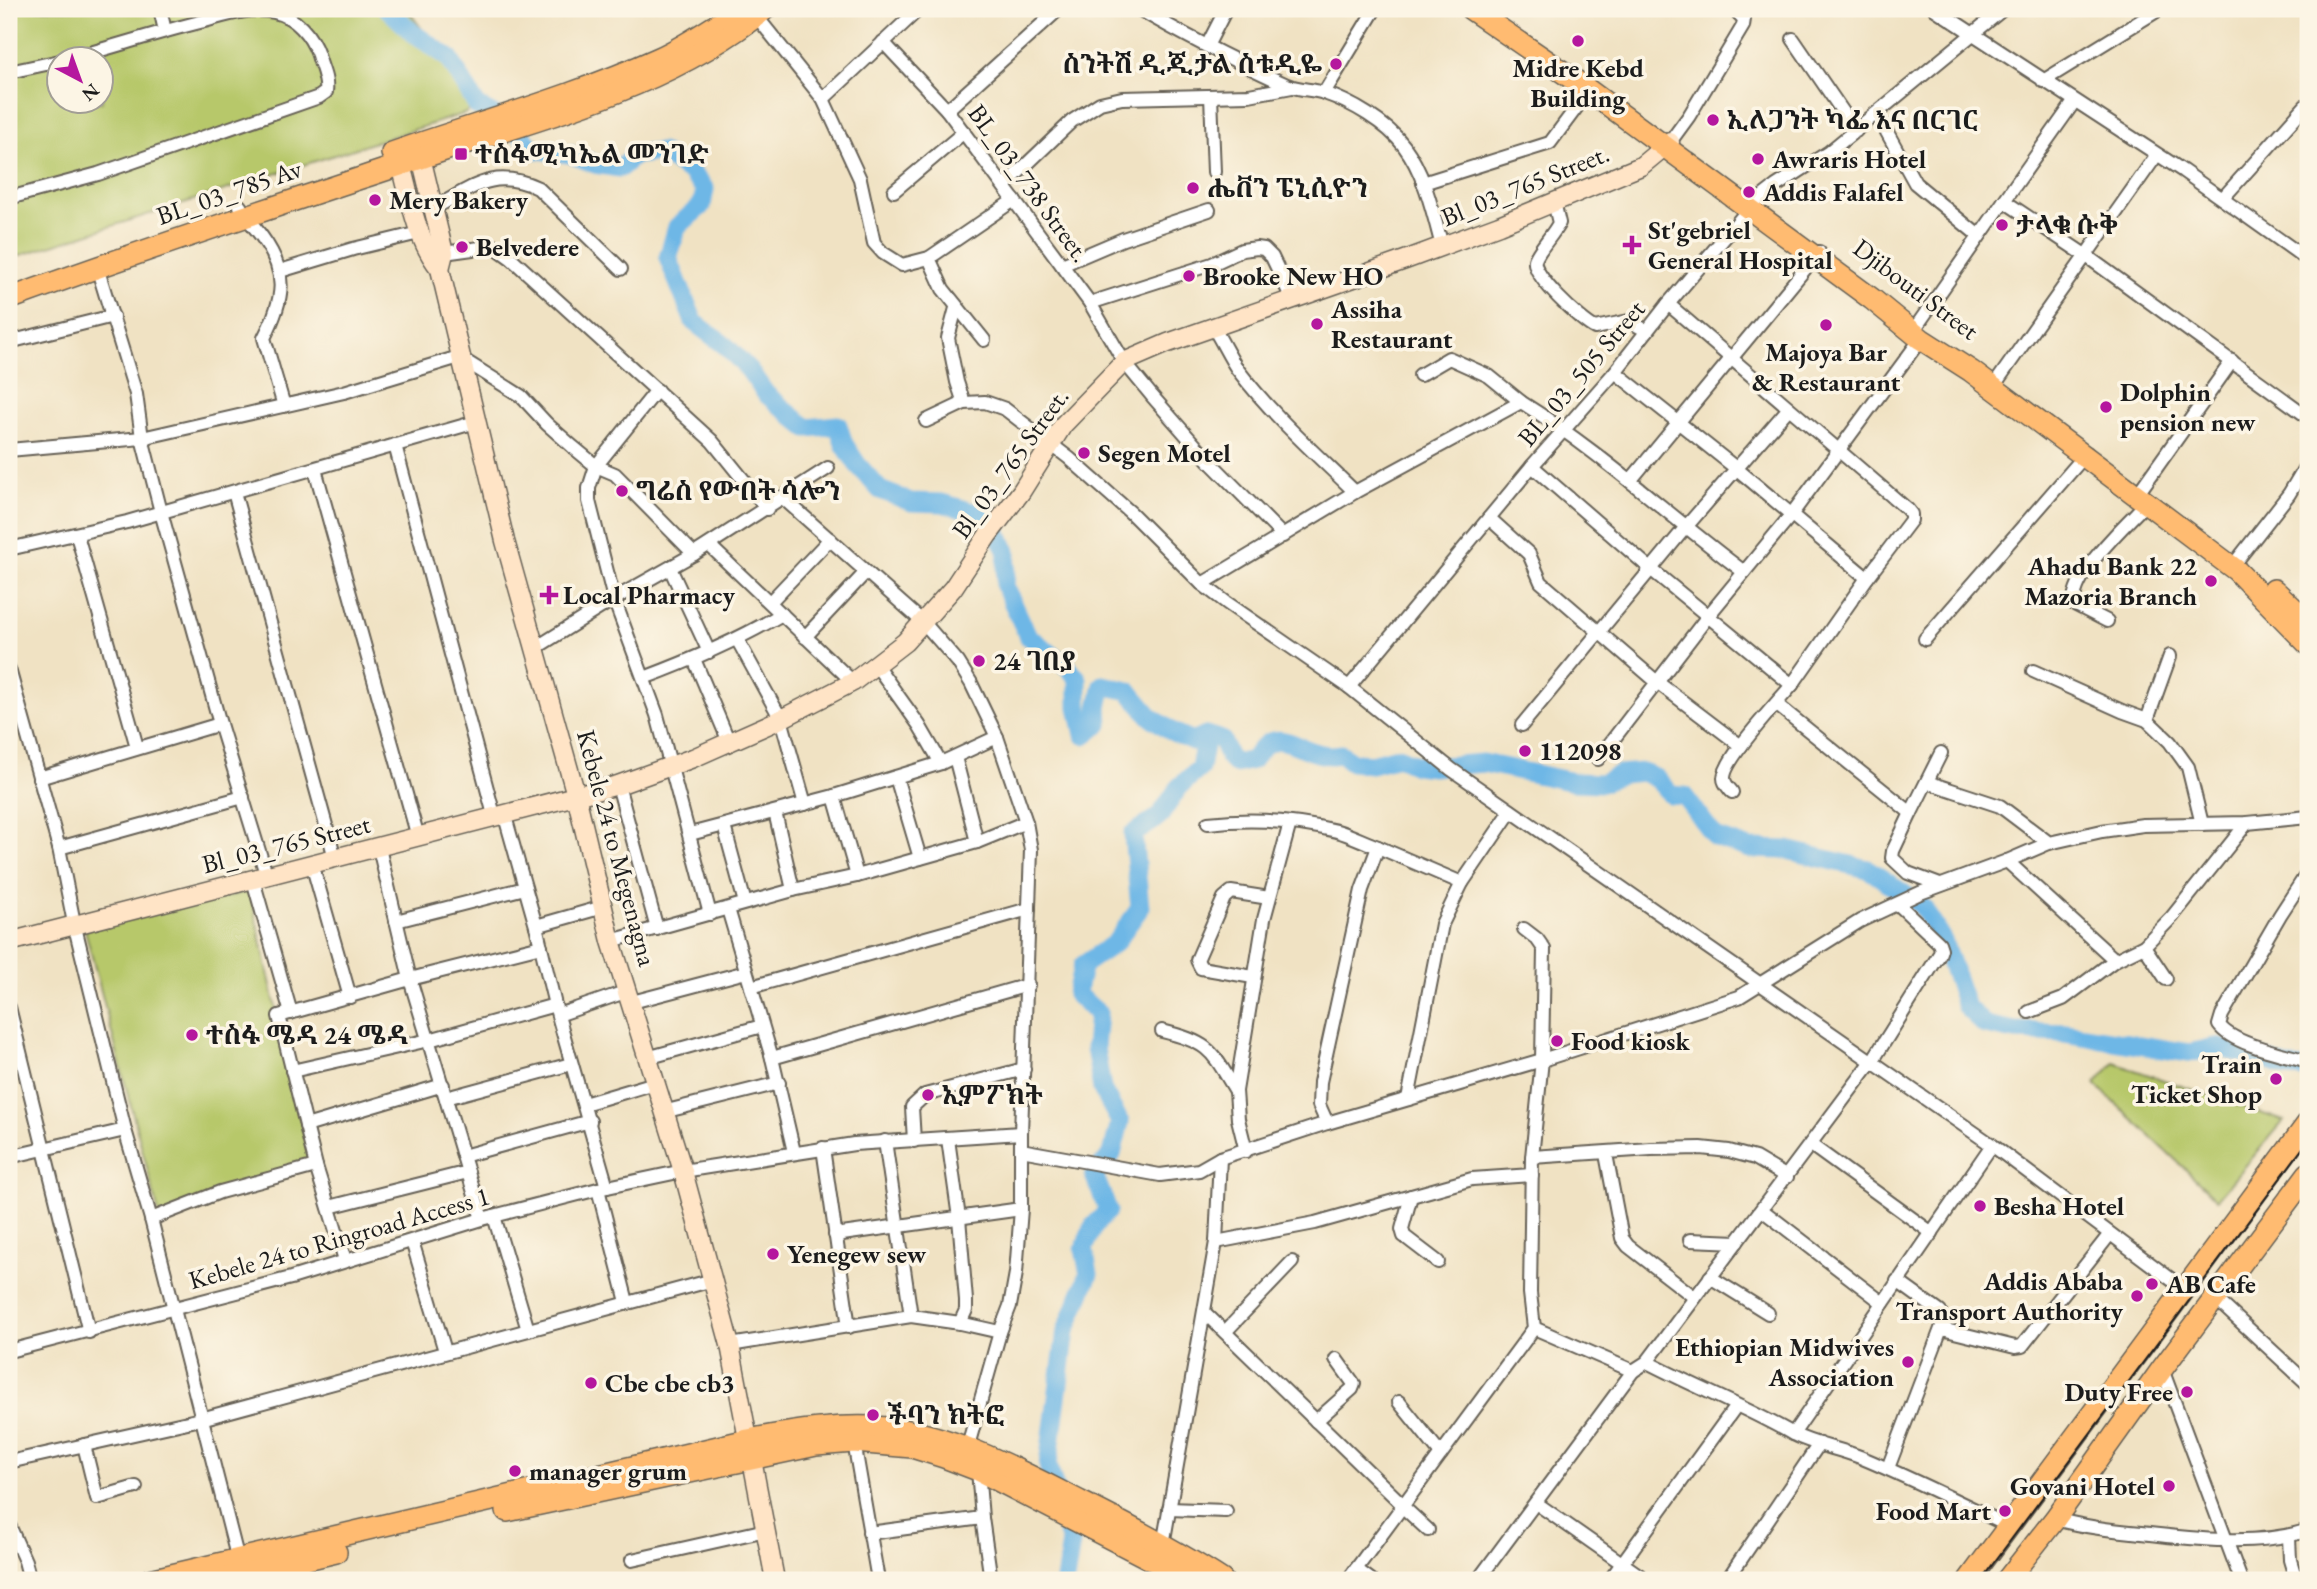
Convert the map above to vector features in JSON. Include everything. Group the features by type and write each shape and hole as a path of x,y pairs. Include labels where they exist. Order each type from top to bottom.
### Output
{"main road":[{"name":"Djibouti Street","path":"1471,9 1591,88"},
{"name":"Djibouti Street","path":"1483,9 1995,384 2085,455"},
{"path":"467,135 514,121 659,58 753,11"},
{"name":"BL_03_785 Av","path":"9,286 175,226 243,211 401,165 467,135"},
{"name":"BL_03_785 Av","path":"9,299 243,211 467,135"},
{"name":"Djibouti Street","path":"1922,331 1971,371 2235,564 2258,575 2308,622"},
{"name":"Djibouti Street","path":"2145,498 2236,570 2308,644"},
{"path":"2308,1108 2308,1115"},
{"path":"1969,1580 2308,1123"},
{"path":"2017,1576 2162,1369 2308,1174"},
{"path":"218,1580 240,1572 498,1513 751,1449 788,1432 851,1426 889,1428 967,1449 1031,1477 1076,1510 1105,1536 1191,1580"},
{"path":"751,1449 854,1442 912,1447 978,1470 1036,1499 1076,1510 1101,1512 1222,1580"},
{"path":"150,1580 240,1572"}],"street":[{"path":"160,9 165,31"},
{"path":"823,99 919,9"},
{"path":"947,110 1059,9"},
{"path":"1139,9 1292,87 1324,93 1360,110 1396,137 1416,164 1442,246"},
{"path":"1207,46 1226,9"},
{"path":"1324,93 1376,9"},
{"path":"1668,145 1689,116 1743,26 1744,19 1734,9"},
{"path":"1935,9 2223,198 2308,260"},
{"name":"BL_03_505 Street","path":"1349,687 1752,206 1856,131 2003,9"},
{"path":"2043,81 2160,9"},
{"path":"753,11 823,99 860,179 874,243 883,253 902,265 929,258 1014,200"},
{"path":"9,198 98,174 319,97 326,92 327,84 315,46 307,33 295,21 275,12 239,12 113,46"},
{"path":"1793,39 1856,131"},
{"name":"BL_03_738 Street.","path":"883,42 964,132 1090,303 1124,362 1209,461 1283,536"},
{"path":"9,72 46,64"},
{"path":"1004,186 1072,121 1100,103 1122,99 1267,93 1292,87"},
{"path":"1423,183 1550,144 1591,88"},
{"path":"1211,96 1214,172"},
{"path":"1598,759 1708,616 1840,452 1922,331 1979,236 2074,102"},
{"path":"2223,198 2308,103"},
{"path":"1877,114 1914,183 1979,236"},
{"path":"894,191 964,132"},
{"name":"Bl_03_765 Street.","path":"576,795 618,785 729,742 853,682 876,665 924,623 953,588 992,529 1021,492 1063,425 1124,362 1168,343 1442,246 1554,202 1641,166 1668,145"},
{"path":"1995,384 2156,156"},
{"name":"Kebele 24 to Megenagna","path":"421,158 434,208 459,356 534,649 576,795 611,941 663,1112 684,1171 730,1345 775,1580"},
{"path":"401,165 419,233 428,255 442,261 495,246 712,441 767,509"},
{"path":"434,208 480,182 494,179 521,180 538,188 621,269"},
{"path":"2004,201 2085,255 2308,417"},
{"path":"1554,202 1559,223 1535,260 1537,272 1583,322 1595,328 1629,321 1647,331"},
{"path":"1062,265 1123,239 1209,210"},
{"path":"243,211 264,239 283,279 274,319 264,338 284,406"},
{"path":"280,271 419,233"},
{"path":"1090,303 1212,264 1242,250 1257,248 1264,249 1272,257 1292,299"},
{"path":"1630,481 1817,255"},
{"path":"929,258 943,289 984,340"},
{"path":"97,267 136,394 142,439 161,512 243,797 291,1013"},
{"path":"1668,304 1911,514 1909,524 1867,578 1792,685 1727,767 1725,783 1732,792"},
{"path":"956,308 948,338 964,403"},
{"path":"9,342 113,316"},
{"path":"1213,327 1237,368 1250,384 1285,424 1355,492"},
{"path":"9,450 142,439 344,392 459,356 521,396 547,424 596,466 615,474 694,554"},
{"path":"1420,375 1449,358 1489,376 1521,402 1565,429 1685,528 1744,572"},
{"path":"2107,621 2074,604 2076,588 2089,566 2145,498 2232,360"},
{"path":"1615,372 1737,469 1867,578"},
{"path":"657,390 596,466 589,488 589,501 614,599 657,715 710,914"},
{"path":"926,421 964,403 985,402 1005,410 1069,457 1131,513 1202,584 1349,687 1430,754 1873,1060 1992,1145 2184,1289"},
{"path":"1202,584 1355,492 1521,402"},
{"path":"1522,725 1685,528 1789,408"},
{"path":"9,549 77,535 475,422"},
{"path":"395,445 499,814 536,926 571,1064 590,1121 627,1302"},
{"path":"1926,639 2085,455"},
{"path":"2235,564 2289,494 2308,462"},
{"path":"1532,466 1652,570 1792,685"},
{"path":"534,649 614,599 709,545 828,468"},
{"path":"315,469 418,837"},
{"path":"234,492 335,858"},
{"path":"783,498 924,623 958,662 997,737 1026,822 1031,850 1028,985 1021,1133 1021,1209 1013,1295 967,1449"},
{"path":"1489,519 1529,554 1541,582 1657,682 1741,746"},
{"path":"77,535 137,747"},
{"path":"770,603 830,540"},
{"path":"709,545 853,682"},
{"path":"670,568 709,653"},
{"path":"805,637 866,572"},
{"path":"644,678 709,653 782,614"},
{"path":"737,639 781,719 805,804"},
{"path":"2147,720 2170,656"},
{"path":"694,659 729,742"},
{"path":"876,665 919,725 941,763"},
{"path":"9,669 59,848 74,923 125,1130 151,1219 240,1572"},
{"path":"2033,671 2147,720 2170,742 2188,767 2202,824"},
{"path":"1776,704 1911,813"},
{"path":"9,726 23,723"},
{"path":"39,778 220,724"},
{"path":"690,834 897,777 956,757 997,737"},
{"path":"1940,885 1908,873 1892,858 1941,753"},
{"path":"956,757 977,842"},
{"path":"897,777 920,858"},
{"path":"1927,782 2000,806 2049,844"},
{"path":"618,785 657,929"},
{"name":"Bl_03_765 Street","path":"9,942 576,795"},
{"path":"834,796 857,876"},
{"path":"59,848 243,797"},
{"path":"1408,1099 1442,923 1462,883 1511,811"},
{"path":"775,812 793,890"},
{"path":"1021,1150 1160,1174 1199,1170 1220,1158 1327,1123 1542,1060 1740,997 1860,921 1920,893 2049,844 2102,831 2143,825 2247,823 2308,817"},
{"path":"1208,823 1231,820 1290,823 1338,832 1462,883"},
{"path":"611,941 977,842 1026,822"},
{"path":"1246,1151 1238,1119 1236,1091 1253,977 1269,898 1290,823"},
{"path":"2029,1012 2063,999 2115,960 2144,946 2172,917 2247,823"},
{"path":"724,826 745,904"},
{"path":"1327,1123 1319,1105 1320,1082 1362,891 1378,847"},
{"path":"379,848 410,979 463,1156 528,1330"},
{"path":"2007,861 2115,960"},
{"path":"312,864 350,997"},
{"path":"2308,872 2280,915 2222,1015 2219,1025 2225,1034 2238,1040 2308,1061"},
{"path":"396,921 525,888"},
{"path":"1253,977 1201,968 1198,960 1223,898 1231,892 1269,898"},
{"path":"1478,1580 1633,1371 1647,1362 1811,1145 1873,1060 1939,955 1939,943 1902,902"},
{"path":"536,926 603,907"},
{"path":"728,909 779,1083 794,1152"},
{"path":"751,987 1029,909"},
{"path":"1348,1580 1534,1328 1530,1293 1532,1157 1542,1060 1544,949 1537,939 1524,929"},
{"path":"345,1260 316,1166 279,1020 281,1015 541,946"},
{"path":"2144,946 2166,979"},
{"path":"292,1072 556,1010 746,972"},
{"path":"772,1058 1028,985"},
{"path":"9,1007 89,1332"},
{"path":"648,1058 762,1026"},
{"path":"1162,1031 1193,1039 1203,1045 1213,1055 1236,1091"},
{"path":"306,1126 571,1064"},
{"path":"914,1141 912,1107 925,1095 1024,1069"},
{"path":"584,1104 655,1083"},
{"path":"663,1112 779,1083"},
{"path":"463,1156 590,1121"},
{"path":"9,1157 125,1130"},
{"name":"Kebele 24 to Ringroad Access 1","path":"9,1351 291,1278 488,1218 602,1188 684,1171 823,1148 884,1141 1021,1133"},
{"path":"948,1139 959,1218 966,1310 960,1323"},
{"path":"884,1141 911,1316"},
{"path":"1811,1145 1932,1233"},
{"path":"1793,1434 1992,1145"},
{"path":"823,1148 849,1327"},
{"path":"1532,1157 1701,1148 1729,1151 1755,1158 1787,1177"},
{"path":"1606,1154 1622,1237 1628,1245 1694,1297"},
{"path":"1163,1545 1216,1242 1220,1158"},
{"path":"151,1219 220,1192 316,1166"},
{"path":"329,1207 468,1172"},
{"path":"1216,1242 1315,1223 1472,1180 1532,1175"},
{"path":"1411,1196 1402,1229 1404,1236 1438,1262"},
{"path":"835,1236 1021,1209"},
{"path":"1762,1210 1883,1303"},
{"path":"1942,1329 2015,1347 2022,1346 2110,1234"},
{"path":"1690,1240 1737,1242"},
{"path":"412,1241 445,1351"},
{"path":"1225,1332 1292,1262"},
{"path":"1710,1277 1768,1312"},
{"path":"9,1462 201,1419 713,1280"},
{"path":"1888,1468 1944,1321 1940,1312 1897,1281"},
{"path":"2216,1299 2308,1384"},
{"path":"1205,1313 1428,1530"},
{"path":"730,1345 911,1316 1000,1332"},
{"path":"1534,1328 1633,1371"},
{"path":"1317,1421 1352,1389 1354,1384 1336,1359"},
{"path":"1647,1362 1793,1434 1836,1447 1888,1468 2010,1526"},
{"path":"2162,1369 2241,1580"},
{"path":"1399,1402 1441,1454"},
{"path":"1610,1580 1736,1406"},
{"path":"854,1442 878,1580"},
{"path":"1727,1580 1819,1444"},
{"path":"84,1445 97,1498 136,1488"},
{"path":"978,1470 991,1580"},
{"path":"1536,1503 1646,1580"},
{"path":"1169,1509 1226,1511"},
{"path":"869,1533 982,1518"},
{"path":"2055,1520 2087,1528 2178,1538 2289,1537 2308,1530"},
{"path":"9,1525 25,1561 30,1580"},
{"path":"632,1560 766,1530"},
{"path":"2289,1537 2290,1560 2296,1580"},
{"path":"1356,1569 1371,1580"}],"green space":[{"path":"9,9 407,9 428,37 453,62 473,107 466,113 9,259"},
{"path":"250,891 311,1167 160,1218 85,930"},
{"path":"2114,1063 2284,1121 2217,1199 2095,1084"}],"waterway":[{"path":"388,9 413,33 449,58 477,106 513,126 533,149 570,154 595,164 620,168 635,155 661,152 691,173 705,189 702,205 677,227 668,258 694,322 727,347 749,370 766,394 807,428 838,425 844,444 880,490 911,502 942,503 973,512 993,523 1007,552 1005,586 1028,636 1068,667 1078,679 1078,707 1084,735 1099,724 1098,707 1103,685 1129,691 1151,717 1173,732 1193,741 1206,735 1222,740 1228,756 1235,764 1253,760 1262,747 1272,741 1282,740 1314,752 1341,754 1352,762 1371,764 1398,757 1416,765 1432,767 1483,763 1574,782 1602,783 1620,774 1643,772 1657,779 1671,795 1684,796 1715,837 1750,849 1787,850 1868,869 1922,906 1943,941 1966,1007 1985,1025 2015,1031 2065,1033 2189,1053 2216,1047 2256,1056 2288,1068 2308,1069"},
{"path":"1065,1580 1071,1543 1048,1465 1066,1331 1089,1274 1084,1249 1093,1227 1108,1210 1094,1175 1112,1154 1120,1122 1102,1089 1095,1048 1098,1013 1076,994 1083,965 1115,943 1140,908 1133,834 1159,817 1179,787 1200,768 1206,735"}],"tram line":[{"path":"1981,1580 2308,1141"}],"place":[{"name":"Midre Kebd Building","path":"1578,41"},
{"name":"ስንትሽ ዲጂታል ስቱዲዬ","path":"1336,64"},
{"name":"ኢለጋንት ካፌ እና በርገር","path":"1713,120"},
{"name":"ተስፋሚካኤል መንገድ","path":"461,154"},
{"name":"Awraris Hotel","path":"1758,159"},
{"name":"ሔቨን ፔኒሲዮን","path":"1193,188"},
{"name":"Addis Falafel","path":"1749,192"},
{"name":"Mery Bakery","path":"375,200"},
{"name":"ታላቁ ሱቅ","path":"2002,225"},
{"name":"St'gebriel General Hospital","path":"1632,245"},
{"name":"Belvedere","path":"462,247"},
{"name":"Brooke New HO","path":"1189,276"},
{"name":"Assiha Restaurant","path":"1317,324"},
{"name":"Majoya Bar & Restaurant","path":"1826,325"},
{"name":"Dolphin pension new","path":"2106,407"},
{"name":"Segen Motel","path":"1084,453"},
{"name":"ግሬስ የውበት ሳሎን","path":"622,491"},
{"name":"Ahadu Bank 22 Mazoria Branch","path":"2211,581"},
{"name":"Local Pharmacy","path":"549,595"},
{"name":"24 ገበያ","path":"979,661"},
{"name":"112098","path":"1525,751"},
{"name":"ተስፋ ሜዳ 24 ሜዳ","path":"192,1035"},
{"name":"Food kiosk","path":"1557,1041"},
{"name":"Train Ticket Shop","path":"2276,1079"},
{"name":"ኢምፖክት","path":"928,1095"},
{"name":"Besha Hotel","path":"1980,1206"},
{"name":"Yenegew sew","path":"773,1254"},
{"name":"AB Cafe","path":"2152,1284"},
{"name":"Addis Ababa Transport Authority","path":"2137,1296"},
{"name":"Ethiopian Midwives Association","path":"1908,1362"},
{"name":"Cbe cbe cb3","path":"591,1383"},
{"name":"Duty Free","path":"2187,1392"},
{"name":"ችባን ክትፎ","path":"873,1415"},
{"name":"manager grum","path":"515,1471"},
{"name":"Govani Hotel","path":"2169,1486"},
{"name":"Food Mart","path":"2005,1511"}]}
